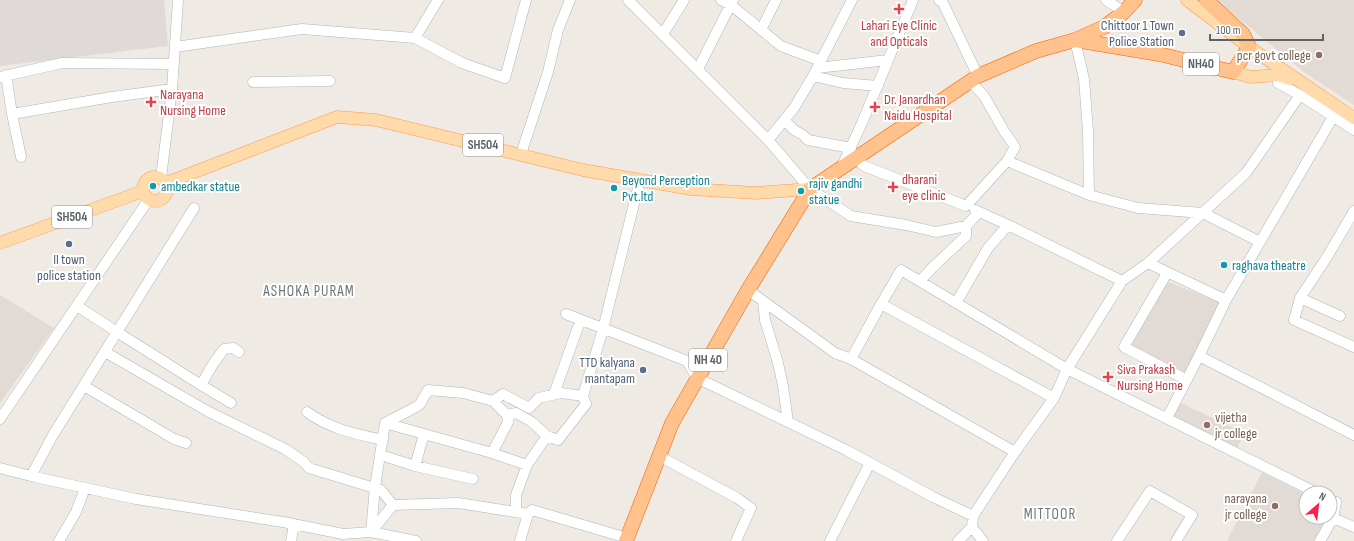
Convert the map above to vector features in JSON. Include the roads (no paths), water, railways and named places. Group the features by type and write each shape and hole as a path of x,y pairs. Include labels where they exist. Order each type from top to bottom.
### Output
{"highway":[{"name":"NH40","path":"810,189 841,168 853,153 974,79 1036,51 1075,40 1104,27 1124,12 1135,0"},
{"path":"1206,0 1243,34 1249,47"},
{"name":"NH40","path":"1075,40 1159,54 1233,72 1249,47"},
{"name":"NH 40","path":"627,540 672,424 748,290 810,189"}],"main road":[{"path":"1187,0 1301,88 1354,118"},
{"path":"1233,72 1251,77 1278,71"},
{"name":"SH504","path":"163,181 336,117 376,120 584,170 691,189 756,193 810,189"},
{"name":"SH504","path":"154,177 163,181 167,190 165,196 156,201 146,195 144,184 148,179 154,177"},
{"name":"SH504","path":"0,243 146,195"}],"street":[{"path":"163,181 172,89 178,0"},
{"path":"415,38 438,0"},
{"path":"175,47 302,29 415,38 462,63 505,78 526,0"},
{"path":"521,154 548,72 558,30 570,0"},
{"path":"629,0 768,140 810,189 851,216 906,225 936,232 966,226 980,212"},
{"path":"663,34 684,0"},
{"path":"721,0 732,3 781,46 843,83 878,86"},
{"path":"761,30 776,0"},
{"path":"768,140 794,108 817,68 852,0"},
{"path":"853,153 888,60 913,0"},
{"path":"939,0 943,3 974,79 1015,147 1007,161 966,206"},
{"path":"1106,0 1124,12"},
{"path":"698,69 732,3"},
{"path":"1075,40 1084,78 1088,131 1089,195"},
{"path":"817,68 888,60"},
{"path":"21,157 3,76 62,63 174,64"},
{"path":"253,82 330,81"},
{"path":"958,541 972,527 973,516 1015,452 1054,398 1067,369 1122,281 1148,263 1246,173 1301,88 1333,117 1354,130"},
{"path":"12,114 112,97 172,89"},
{"path":"1167,418 1226,300 1333,117"},
{"path":"784,120 794,130 808,140 853,153 864,166 980,212 1122,281"},
{"path":"1007,161 1089,195 1138,208 1203,213 1260,242"},
{"path":"508,415 516,413 532,422 547,436 558,440 586,404 583,396 603,329 640,180"},
{"path":"0,418 77,306 146,195"},
{"path":"31,476 53,435 194,208"},
{"path":"1354,210 1327,257 1300,298 1294,320 1354,347"},
{"path":"956,303 988,248 1008,225"},
{"path":"920,281 933,266 966,236 966,226"},
{"path":"1148,263 1226,300"},
{"path":"851,359 880,304 901,270 1067,369 1301,485"},
{"path":"1167,273 1124,347 1187,380"},
{"path":"748,290 835,353 851,359 1015,452"},
{"path":"1300,298 1340,316"},
{"path":"763,301 765,320 778,363 783,386 788,422"},
{"path":"880,304 1054,398"},
{"path":"77,306 231,403"},
{"path":"566,314 687,361 698,378 973,516"},
{"path":"554,394 578,327"},
{"path":"201,385 224,349 233,348 239,352"},
{"path":"105,352 209,412 285,449 304,462 309,468 381,490 393,505"},
{"path":"1199,356 1354,435"},
{"path":"84,386 174,439 186,443"},
{"path":"385,423 420,404 428,390 463,393 492,401 508,415 508,422 492,453"},
{"path":"492,401 503,394 529,408 539,398 554,394 561,393 583,396"},
{"path":"307,412 316,419 346,432 383,440"},
{"path":"371,532 375,487 385,423"},
{"path":"385,423 492,453 527,466"},
{"path":"415,466 424,434"},
{"path":"516,512 516,495 527,466 547,436"},
{"path":"381,455 415,466 473,479"},
{"path":"659,456 737,498 751,508 736,541"},
{"path":"830,541 870,463"},
{"path":"0,468 136,499 225,512 342,534 371,532 416,541"},
{"path":"59,541 76,512 85,488"},
{"path":"1117,541 1150,491 1192,514 1176,541"},
{"path":"371,532 393,505 458,503 528,514"},
{"path":"520,541 528,514 532,510 627,540"},
{"path":"1338,520 1354,527"},
{"path":"292,541 294,524"},
{"path":"1320,541 1329,525"},
{"path":"972,527 982,541"}],"place":[{"name":"Lahari Eye Clinic and Opticals","path":"899,9"},
{"name":"Chittoor 1 Town Police Station","path":"1182,33"},
{"name":"pcr govt college","path":"1319,55"},
{"name":"Narayana Nursing Home","path":"151,102"},
{"name":"Dr. Janardhan Naidu Hospital","path":"875,107"},
{"name":"ambedkar statue","path":"153,186"},
{"name":"dharani eye clinic","path":"893,187"},
{"name":"Beyond Perception Pvt.ltd","path":"614,188"},
{"name":"rajiv gandhi statue","path":"801,191"},
{"name":"II town police station","path":"69,244"},
{"name":"raghava theatre","path":"1224,265"},
{"name":"TTD kalyana mantapam","path":"643,370"},
{"name":"Siva Prakash Nursing Home","path":"1108,377"},
{"name":"vijetha jr college","path":"1207,425"},
{"name":"narayana jr college","path":"1275,506"}],"district":[{"name":"ASHOKA PURAM","path":"309,291"},
{"name":"MITTOOR","path":"1050,514"}]}
